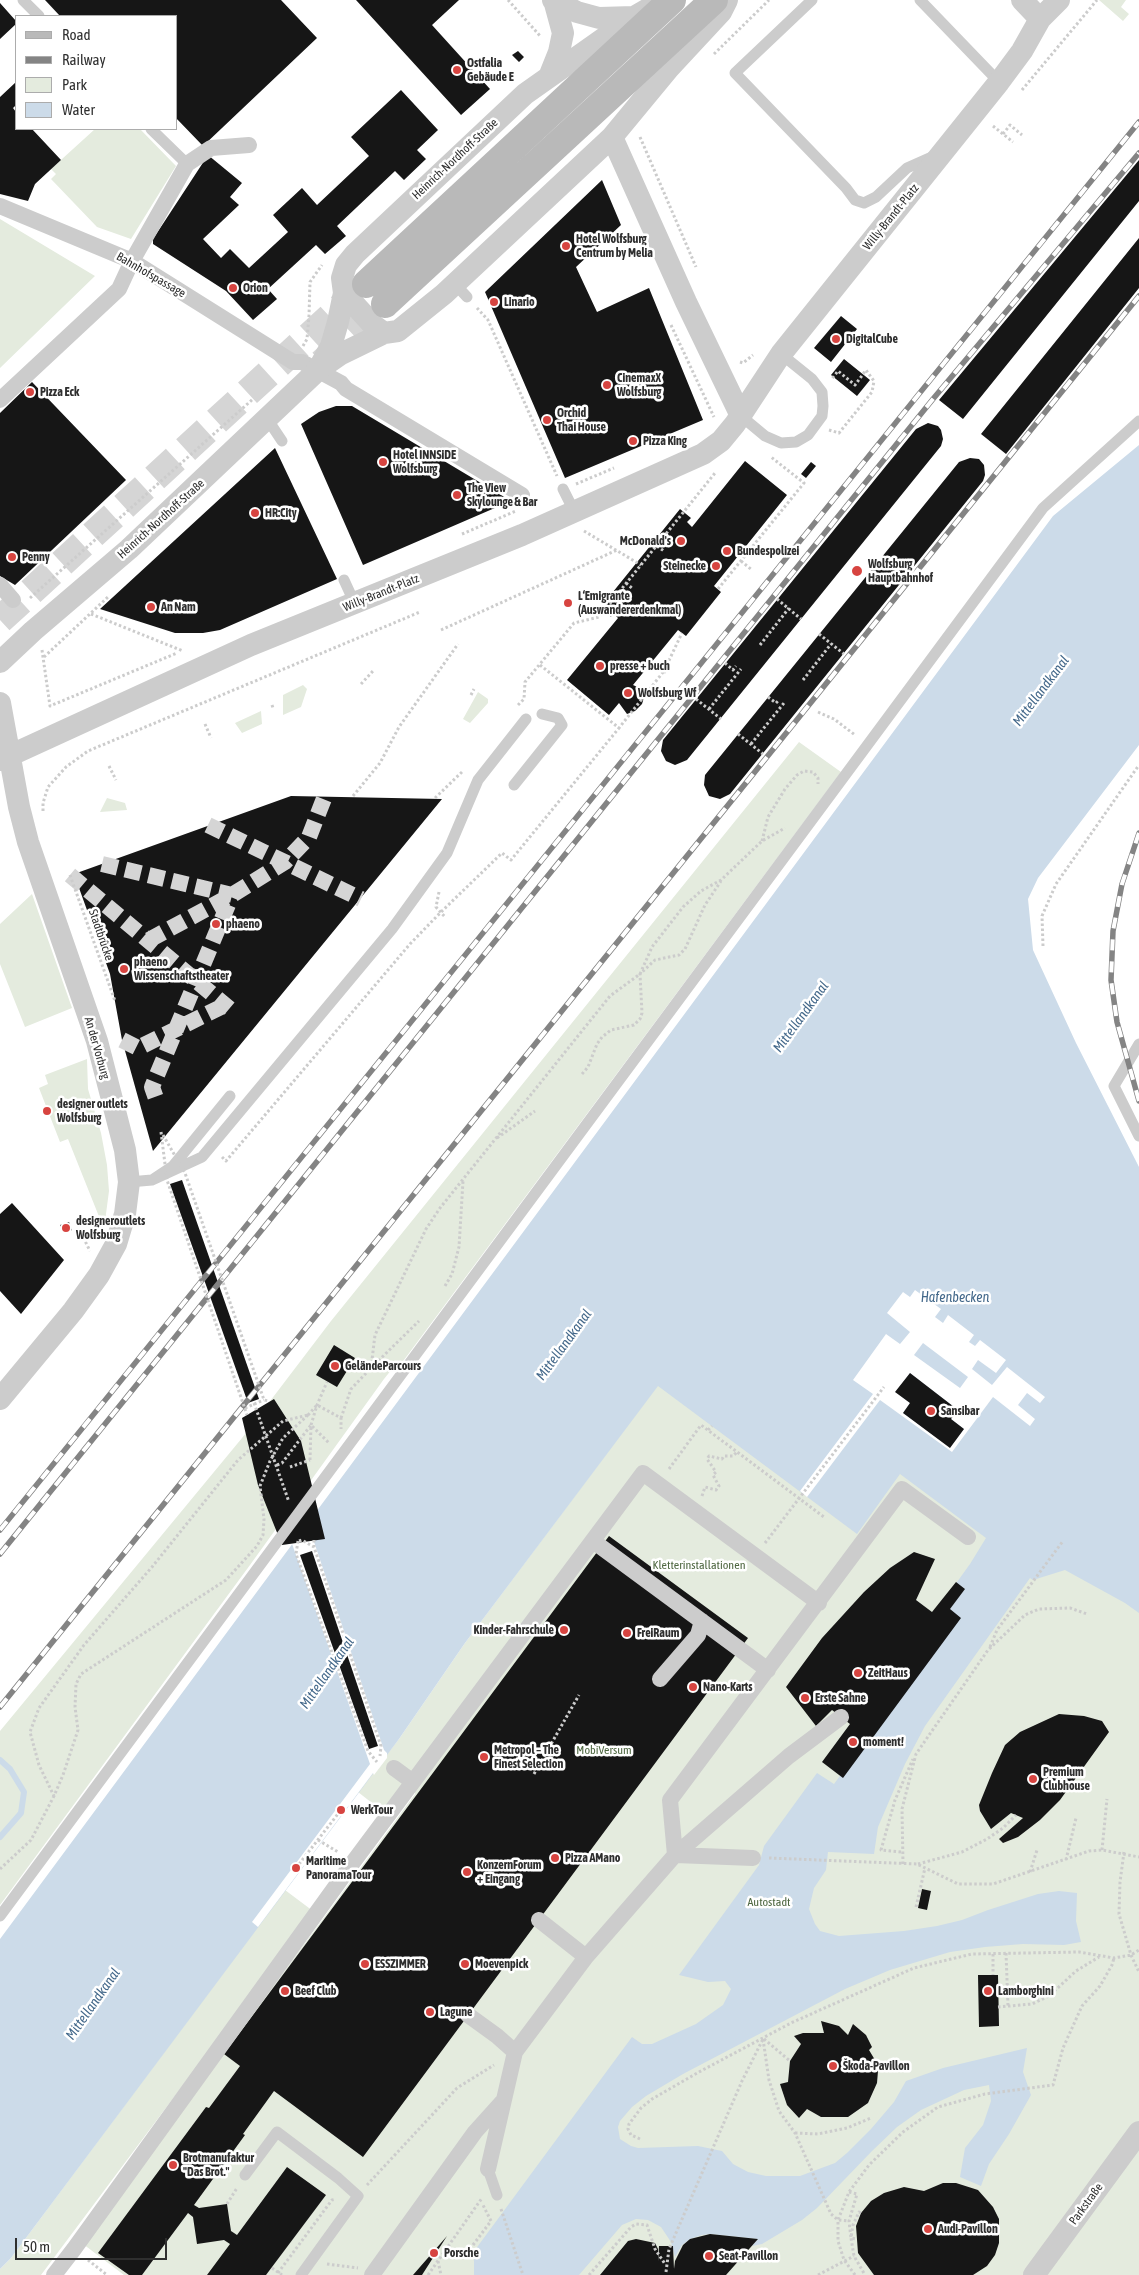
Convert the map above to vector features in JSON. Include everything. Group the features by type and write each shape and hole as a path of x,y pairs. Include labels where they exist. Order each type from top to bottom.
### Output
{"main road":[{"path":"355,289 672,0"},
{"name":"Heinrich-Nordhoff-Straße","path":"381,321 714,0"}],"street":[{"path":"554,0 577,12 599,18 634,17"},
{"path":"549,77 559,52 563,33 554,0"},
{"name":"Heinrich-Nordhoff-Straße","path":"318,370 331,346 338,322 355,289 342,278 346,265 355,254 525,94 634,17 663,0"},
{"name":"Heinrich-Nordhoff-Straße","path":"0,662 33,631 129,549 268,420 318,370 381,321 398,331 461,290 612,137 669,68 721,12 727,0"},
{"path":"1022,0 1040,19"},
{"name":"Willy-Brandt-Platz","path":"3,758 251,645 576,519 703,454 720,441 741,416 781,354 999,82 1022,51 1040,19 1059,0"},
{"path":"612,137 686,302 741,416"},
{"path":"0,400 119,289 132,261 187,164 211,148 249,144"},
{"name":"Bahnhofspassage","path":"0,206 132,261 293,362 302,362 318,370 523,501"},
{"path":"355,289 381,321"},
{"path":"0,585 20,600"},
{"name":"An der Vorburg","path":"0,703 3,758 28,842 96,1041 125,1150 129,1182 125,1214 116,1244 99,1275 73,1311 0,1400"},
{"path":"54,2275 397,1812 413,1782 644,1473 819,1603"},
{"path":"675,1855 670,1800 819,1603 902,1489 968,1537"},
{"path":"593,1541 768,1670"},
{"path":"660,1680 698,1635 702,1621"},
{"path":"490,2176 515,2052 586,1957 675,1855 789,1756 841,1718"},
{"path":"394,1768 413,1782"},
{"path":"675,1855 753,1858"},
{"path":"539,1920 586,1957"},
{"path":"468,2015 515,2052"},
{"path":"374,2273 475,2132 504,2100"},
{"name":"Parkstraße","path":"1034,2275 1139,2132"}],"lane":[{"path":"23,0 38,15"},
{"path":"812,0 735,73 846,188 855,200 864,203 876,197 907,168 943,152"},
{"path":"920,0 999,82"},
{"path":"152,130 187,164"},
{"path":"741,416 765,436 781,443 796,442 808,435 822,416 822,392 812,379 781,354"},
{"path":"268,420 282,441"},
{"path":"0,1916 1043,508 1139,421"},
{"path":"563,489 576,519"},
{"path":"344,580 355,604"},
{"path":"514,785 562,725 558,718 542,714"},
{"path":"129,1182 152,1180 202,1157 392,929 447,852 478,780 526,719"},
{"path":"1139,1044 1114,1086 1139,1136"},
{"path":"152,1180 173,1166 230,1096"},
{"path":"245,2175 277,2132 358,2196 301,2275"},
{"path":"490,2176 497,2195"}],"path":[{"path":"508,0 544,39"},
{"path":"993,126 1013,142"},
{"path":"1003,134 1010,126 1022,135"},
{"path":"639,133 697,269"},
{"path":"461,290 488,320 563,489 618,467"},
{"path":"669,320 716,420"},
{"path":"735,360 743,364 756,352"},
{"path":"822,392 838,371 855,385 866,370 874,381 872,392 839,433"},
{"path":"20,600 259,394"},
{"path":"524,698 525,682 574,623 599,617 721,466"},
{"path":"718,589 804,484 797,478"},
{"path":"453,538 523,501"},
{"path":"576,519 617,550 641,565"},
{"path":"657,546 664,551"},
{"path":"441,630 617,550"},
{"path":"741,561 752,570"},
{"path":"626,583 633,589"},
{"path":"777,599 802,619"},
{"path":"760,645 788,608"},
{"path":"43,813 43,803 48,787 66,767 88,751 420,612"},
{"path":"91,614 183,651"},
{"path":"221,1156 226,1161 410,944 441,912 502,853 511,860 664,671 682,633"},
{"path":"819,634 844,654"},
{"path":"39,643 44,657 50,706 192,647"},
{"path":"353,796 380,762 399,727 458,644"},
{"path":"803,680 831,644"},
{"path":"725,663 733,670 736,666"},
{"path":"540,665 618,728"},
{"path":"709,709 742,669"},
{"path":"361,684 373,671"},
{"path":"664,671 668,674"},
{"path":"471,695 474,690"},
{"path":"768,697 776,703 778,701"},
{"path":"696,699 721,719"},
{"path":"751,744 784,703"},
{"path":"818,712 834,719 868,744"},
{"path":"205,724 211,738"},
{"path":"738,734 763,754"},
{"path":"1043,946 1042,916 1056,884 1139,765"},
{"path":"109,766 116,780"},
{"path":"762,841 768,817 785,789 797,775 804,771 813,772 818,778 818,787"},
{"path":"371,1368 375,1335 412,1256 426,1229 463,1180 610,996 640,974 655,960 679,955 689,943 705,905 721,880 762,841 789,823"},
{"name":"Stadtbrücke","path":"70,875 115,1001"},
{"path":"582,1074 588,1067 596,1044 602,1037 612,1030 634,1025 640,1019 642,1013 640,974 657,940 683,908 701,891 721,880"},
{"path":"436,907 445,917"},
{"path":"406,940 410,944"},
{"path":"494,1140 535,1111"},
{"path":"247,1415 167,1180 161,1132 185,1173 264,1400"},
{"path":"452,1274 459,1247 463,1180"},
{"path":"81,1234 90,1253"},
{"path":"341,1455 341,1418 351,1389 415,1326"},
{"path":"290,1468 310,1460 311,1425 317,1405 328,1382"},
{"path":"768,1540 884,1387"},
{"path":"245,1408 264,1400 269,1401"},
{"path":"254,1403 278,1470"},
{"path":"317,1405 341,1418"},
{"path":"0,1869 31,1840 63,1775 78,1730 75,1707 76,1684 80,1674 226,1580 257,1546 263,1535 264,1520 260,1486 270,1461 283,1438 317,1405"},
{"path":"54,1796 39,1765 30,1732 38,1708 84,1645 152,1567 238,1460 283,1421 308,1415"},
{"path":"311,1425 341,1455"},
{"path":"277,1465 282,1463 311,1425"},
{"path":"658,1484 701,1425 824,1517"},
{"path":"708,1430 712,1426"},
{"path":"702,1490 705,1487 716,1490 719,1486 714,1475 716,1472 707,1459 709,1456 722,1459 724,1456 733,1456 737,1452"},
{"path":"294,1540 302,1540 314,1546"},
{"path":"299,1541 296,1554 368,1751 372,1754 380,1768 379,1750 381,1746 314,1546 314,1540"},
{"path":"901,1852 881,1850 895,1800 916,1754 988,1650 997,1630 1063,1542"},
{"path":"988,1650 1025,1615 1039,1610 1070,1608 1088,1614"},
{"path":"534,1774 579,1695"},
{"path":"902,1864 902,1809 916,1754"},
{"path":"1102,1850 1107,1799"},
{"path":"296,1868 341,1810"},
{"path":"753,1858 917,1864 962,1852 1004,1828 1016,1815"},
{"path":"1066,1860 1076,1818"},
{"path":"318,1840 338,1851"},
{"path":"1030,1872 1037,1850"},
{"path":"917,1864 958,1884 994,1884 1089,1851 1124,1852 1139,1857"},
{"path":"1124,1852 1120,1882 1119,1914 1131,1955 1139,1972"},
{"path":"916,1907 925,1868"},
{"path":"640,2139 631,2135 628,2129 634,2115 641,2108 699,2072 763,2038 857,1992 914,1968 972,1954 1079,1952 1114,1958 1131,1955 1139,1950"},
{"path":"993,1954 993,1975"},
{"path":"1006,1954 1008,2006"},
{"path":"998,2006 1032,2004 1049,1996 1076,1971 1100,1956"},
{"path":"855,2275 844,2260 838,2241 838,2220 849,2192 869,2165 903,2132 938,2107 990,2093 1053,2085 1063,2048 1082,2006 1100,1986 1114,1958"},
{"path":"763,2038 790,2061"},
{"path":"666,2272 668,2249 763,2038"},
{"path":"763,2038 769,2080 778,2111 796,2133 831,2214 838,2220 849,2221"},
{"path":"358,2196 457,2088 515,2052"},
{"path":"796,2133 818,2134 837,2130 871,2118"},
{"path":"428,2275 481,2200 490,2176"},
{"path":"849,2192 857,2194 849,2221 854,2256 865,2275"},
{"path":"497,2195 523,2275"},
{"path":"470,2249 490,2221 481,2200"},
{"path":"851,2238 853,2225 859,2212 861,2213"},
{"path":"589,2275 636,2224 647,2225 656,2250 666,2265"},
{"path":"851,2238 856,2238"},
{"path":"74,2249 107,2275"},
{"path":"818,2275 854,2256"},
{"path":"438,2261 441,2275"},
{"path":"311,2262 374,2273"},
{"path":"272,2268 282,2275"}],"green space":[{"path":"1099,0 1126,0 1121,7 1129,14 1123,21"},
{"path":"94,130 141,130 176,166 131,239 97,227 51,179 56,174 51,169"},
{"path":"0,219 95,276 0,368"},
{"path":"303,685 307,689 301,707 283,715 283,695"},
{"path":"478,692 488,699 488,703 470,723 463,719"},
{"path":"261,711 262,724 242,733 235,723"},
{"path":"799,742 841,772 395,1372 392,1369 384,1379 0,1905 0,1731 242,1438 331,1321"},
{"path":"107,798 125,803 127,810 100,812"},
{"path":"32,894 72,1008 25,1027 0,964 0,924"},
{"path":"87,1059 88,1089 101,1133 107,1165 109,1191 104,1229 68,1139 60,1142 39,1088 48,1084 45,1075"},
{"name":"Autostadt","path":"1139,1238 1139,2275 124,2275 83,2244 415,1794 411,1779 386,1814 358,1792 399,1739 465,1643 657,1386"},
{"path":"285,1890 313,1911 41,2275 0,2275 0,2269 11,2258"}],"water":[{"path":"1139,445 1139,745 1038,878 1028,899 1033,950 1076,1043 1139,1167 1139,1613 1125,1603 1065,1570 1033,1580 1030,1578 925,1726 905,1764 878,1827 874,1854 828,1852 826,1870 814,1888 809,1909 820,1931 839,1936 904,1931 937,1926 962,1920 1038,1894 1059,1891 1077,1893 1076,1921 1081,1942 1064,1945 1023,1944 950,1952 890,1970 845,1989 683,2074 646,2096 632,2107 620,2121 618,2127 620,2139 638,2148 698,2146 722,2151 733,2164 748,2172 766,2176 800,2176 835,2163 847,2153 894,2102 906,2081 943,2068 1027,2048 1023,2072 1031,2095 989,2164 981,2186 960,2177 965,2148 983,2125 991,2101 989,2085 964,2090 921,2110 897,2127 817,2208 802,2220 762,2244 752,2246 758,2239 710,2234 702,2235 690,2239 682,2245 675,2257 671,2242 661,2227 648,2220 636,2219 622,2225 579,2275 474,2275 472,2254 632,2037 642,2044 652,2044 696,2024 723,2005 731,1989 725,1981 708,1982 679,1975 759,1865 764,1846 817,1773 834,1784 953,1623 943,1615 952,1589 986,1538 900,1474 857,1534 658,1386 465,1643 399,1739 11,2258 0,2269 0,1939 1053,516"}],"pier":[{"path":"915,1290 941,1309 935,1317 943,1323 948,1315 974,1335 969,1342 975,1346 980,1340 1006,1360 996,1373 978,1360 972,1369 992,1385 1007,1367 1045,1397 1040,1403 1027,1393 1018,1405 1035,1419 1030,1426 993,1397 952,1452 880,1400 807,1497 800,1491 873,1394 853,1380 886,1334 900,1344 910,1332 887,1313 903,1292 910,1297","holes":["923,1343 968,1377 960,1388 914,1355","910,1373 958,1410 951,1419 964,1429 950,1447 903,1413 910,1403 896,1392"]},
{"path":"307,1521 384,1750 387,1753 387,1758 374,1775 373,1773 258,1927 252,1922 370,1764 291,1541"}],"building":[{"path":"45,0 281,0 317,38 203,146 178,120 178,15 59,15"},
{"path":"356,0 459,0 432,25 490,89 461,115"},
{"path":"0,3 15,20 15,25 0,39"},
{"path":"518,51 524,57 519,62 512,55"},
{"path":"15,83 15,106 13,108 15,111 15,130 33,130 61,160 35,184 28,201 0,194 0,97"},
{"path":"401,90 438,130 417,150 426,159 404,180 395,171 337,226 346,236 325,254 316,245 268,289 277,299 253,320 226,291 153,244 153,239 208,155 242,183 230,197 239,205 203,239 221,258 230,249 249,268 288,232 273,215 302,188 317,205 369,156 351,137"},
{"path":"1139,160 1139,201 963,419 939,400"},
{"name":"CinemaxX Wolfsburg","path":"602,180 621,225 576,267 597,312 649,288 703,420 565,478 485,292"},
{"path":"1139,238 1139,288 1006,454 981,434"},
{"name":"DigitalCube","path":"841,316 857,329 831,362 814,348"},
{"path":"844,359 870,380 857,396 831,375"},
{"path":"32,382 126,480 15,585 0,576 0,413"},
{"name":"Hotel INNSiDE Wolfsburg","path":"336,406 352,406 511,501 363,565 301,424 319,412"},
{"path":"928,423 938,426 941,430 943,439 941,446 687,760 675,765 666,761 661,751 663,740 916,429"},
{"name":"HR:City","path":"275,448 337,579 220,630 203,633 175,633 100,609"},
{"path":"970,458 979,459 984,465 985,475 983,481 730,794 720,799 709,796 704,785 705,775 959,462"},
{"path":"745,461 787,495 714,586 721,592 686,636 678,630 633,685 646,691 642,704 635,711 627,714 619,703 609,715 567,680 618,618 613,613 611,617 600,608 680,509 691,518 687,522 692,527"},
{"path":"811,462 816,466 806,478 801,474"},
{"name":"phaeno","path":"291,796 442,799 153,1151 122,1040 110,974 74,874"},
{"path":"182,1180 259,1399 248,1403 170,1184"},
{"path":"12,1203 64,1260 21,1314 0,1291 0,1214"},
{"name":"designeroutlets Wolfsburg","path":"69,1222 72,1230 64,1233 60,1225"},
{"name":"GeländeParcours","path":"334,1345 355,1358 337,1387 316,1375"},
{"name":"Sansibar","path":"910,1373 958,1410 951,1419 964,1429 950,1448 903,1413 910,1403 895,1392"},
{"path":"274,1399 301,1441 325,1539 282,1545 258,1485 242,1418"},
{"name":"KonzernForum + Eingang","path":"609,1536 748,1638 363,2157 274,2091 243,2134 245,2135 194,2205 199,2208 227,2204 231,2231 237,2235 287,2167 326,2195 266,2275 207,2275 230,2244 224,2240 197,2244 193,2217 188,2213 142,2275 129,2275 98,2253 206,2107 209,2108 240,2066 224,2054"},
{"path":"312,1551 378,1746 369,1749 300,1555"},
{"name":"ZeitHaus","path":"914,1552 935,1559 916,1600 932,1612 956,1582 965,1589 950,1609 961,1618 843,1778 822,1762 850,1724 832,1710 816,1726 786,1687 822,1638 864,1592 890,1568"},
{"name":"Premium Clubhouse","path":"1059,1714 1084,1716 1102,1721 1109,1732 1060,1800 1040,1820 1018,1837 1003,1843 999,1839 1023,1818 1011,1813 991,1829 980,1811 979,1805 992,1773 1005,1745 1020,1732"},
{"path":"922,1889 931,1891 927,1910 918,1908"},
{"name":"Lamborghini","path":"978,1975 998,1975 999,2026 979,2027"},
{"name":"Škoda-Pavillon","path":"821,2021 839,2026 848,2035 853,2024 866,2035 872,2047 869,2050 875,2060 878,2071 877,2083 868,2103 848,2117 821,2117 807,2109 799,2118 787,2105 780,2084 788,2082 790,2061 801,2044 794,2036 803,2033 824,2033"},
{"name":"Audi-Pavillon","path":"943,2183 956,2183 978,2190 993,2207 999,2219 999,2243 995,2255 987,2266 973,2275 874,2275 858,2253 856,2226 861,2213 871,2201 884,2193 904,2187 924,2191"},
{"name":"Seat-Pavillon","path":"710,2234 758,2239 726,2275 600,2275 628,2241 636,2239 655,2243 658,2249 658,2261 659,2246 673,2246 674,2269 675,2261 683,2245 690,2239"},
{"name":"Porsche","path":"447,2236 422,2275 413,2275"}],"waterway":[{"path":"0,1760 10,1769 24,1792 21,1813 0,1837"}],"tunnel":[{"path":"0,620 354,295"},
{"path":"322,363 385,304"},
{"path":"149,940 232,895 285,862 309,837 325,796"},
{"path":"208,825 361,899"},
{"path":"102,864 232,895 152,1087 158,1104"},
{"path":"70,875 231,1010"},
{"path":"122,1040 138,1048 225,1005"}],"railway":[{"path":"0,1530 1139,122"},
{"path":"0,1554 933,399 1139,153"},
{"path":"0,1707 1139,296"},
{"path":"1139,833 1122,884 1113,931 1111,980 1117,1022 1139,1101"}],"place":[{"name":"Ostfalia Gebäude E","path":"457,70"},
{"name":"Hotel Wolfsburg Centrum by Melia","path":"566,246"},
{"name":"Orion","path":"233,288"},
{"name":"Linario","path":"494,302"},
{"name":"DigitalCube","path":"836,339"},
{"name":"CinemaxX Wolfsburg","path":"607,385"},
{"name":"Pizza Eck","path":"30,392"},
{"name":"Orchid Thai House","path":"547,420"},
{"name":"Pizza King","path":"633,441"},
{"name":"Hotel INNSiDE Wolfsburg","path":"383,462"},
{"name":"The View Skylounge & Bar","path":"457,495"},
{"name":"HR:City","path":"255,513"},
{"name":"McDonald's","path":"681,541"},
{"name":"Bundespolizei","path":"727,551"},
{"name":"Penny","path":"12,557"},
{"name":"Steinecke","path":"716,566"},
{"name":"Wolfsburg Hauptbahnhof","path":"857,571"},
{"name":"L‘Emigrante (Auswandererdenkmal)","path":"568,603"},
{"name":"An Nam","path":"151,607"},
{"name":"presse + buch","path":"600,666"},
{"name":"Wolfsburg Wf","path":"628,693"},
{"name":"phaeno","path":"216,924"},
{"name":"phaeno Wissenschaftstheater","path":"124,969"},
{"name":"designer outlets Wolfsburg","path":"47,1111"},
{"name":"designeroutlets Wolfsburg","path":"66,1228"},
{"name":"GeländeParcours","path":"335,1366"},
{"name":"Sansibar","path":"931,1411"},
{"name":"Kinder-Fahrschule","path":"564,1630"},
{"name":"FreiRaum","path":"627,1633"},
{"name":"ZeitHaus","path":"858,1673"},
{"name":"Nano-Karts","path":"693,1687"},
{"name":"Erste Sahne","path":"805,1698"},
{"name":"moment!","path":"853,1742"},
{"name":"Metropol – The Finest Selection","path":"484,1757"},
{"name":"Premium Clubhouse","path":"1033,1779"},
{"name":"WerkTour","path":"341,1810"},
{"name":"Pizza AMano","path":"555,1858"},
{"name":"Maritime PanoramaTour","path":"296,1868"},
{"name":"KonzernForum + Eingang","path":"467,1872"},
{"name":"ESSZIMMER","path":"365,1964"},
{"name":"Moevenpick","path":"465,1964"},
{"name":"Beef Club","path":"285,1991"},
{"name":"Lamborghini","path":"988,1991"},
{"name":"Lagune","path":"430,2012"},
{"name":"Škoda-Pavillon","path":"833,2066"},
{"name":"Brotmanufaktur \"Das Brot.\"","path":"173,2165"},
{"name":"Audi-Pavillon","path":"928,2229"},
{"name":"Porsche","path":"434,2253"},
{"name":"Seat-Pavillon","path":"709,2256"}],"water label":[{"name":"Mittellandkanal","path":"1041,691"},
{"name":"Mittellandkanal","path":"801,1017"},
{"name":"Hafenbecken","path":"955,1298"},
{"name":"Mittellandkanal","path":"564,1345"},
{"name":"Mittellandkanal","path":"327,1673"},
{"name":"Mittellandkanal","path":"93,2004"}],"park label":[{"name":"Kletterinstallationen","path":"699,1565"},
{"name":"MobiVersum","path":"604,1750"}]}
